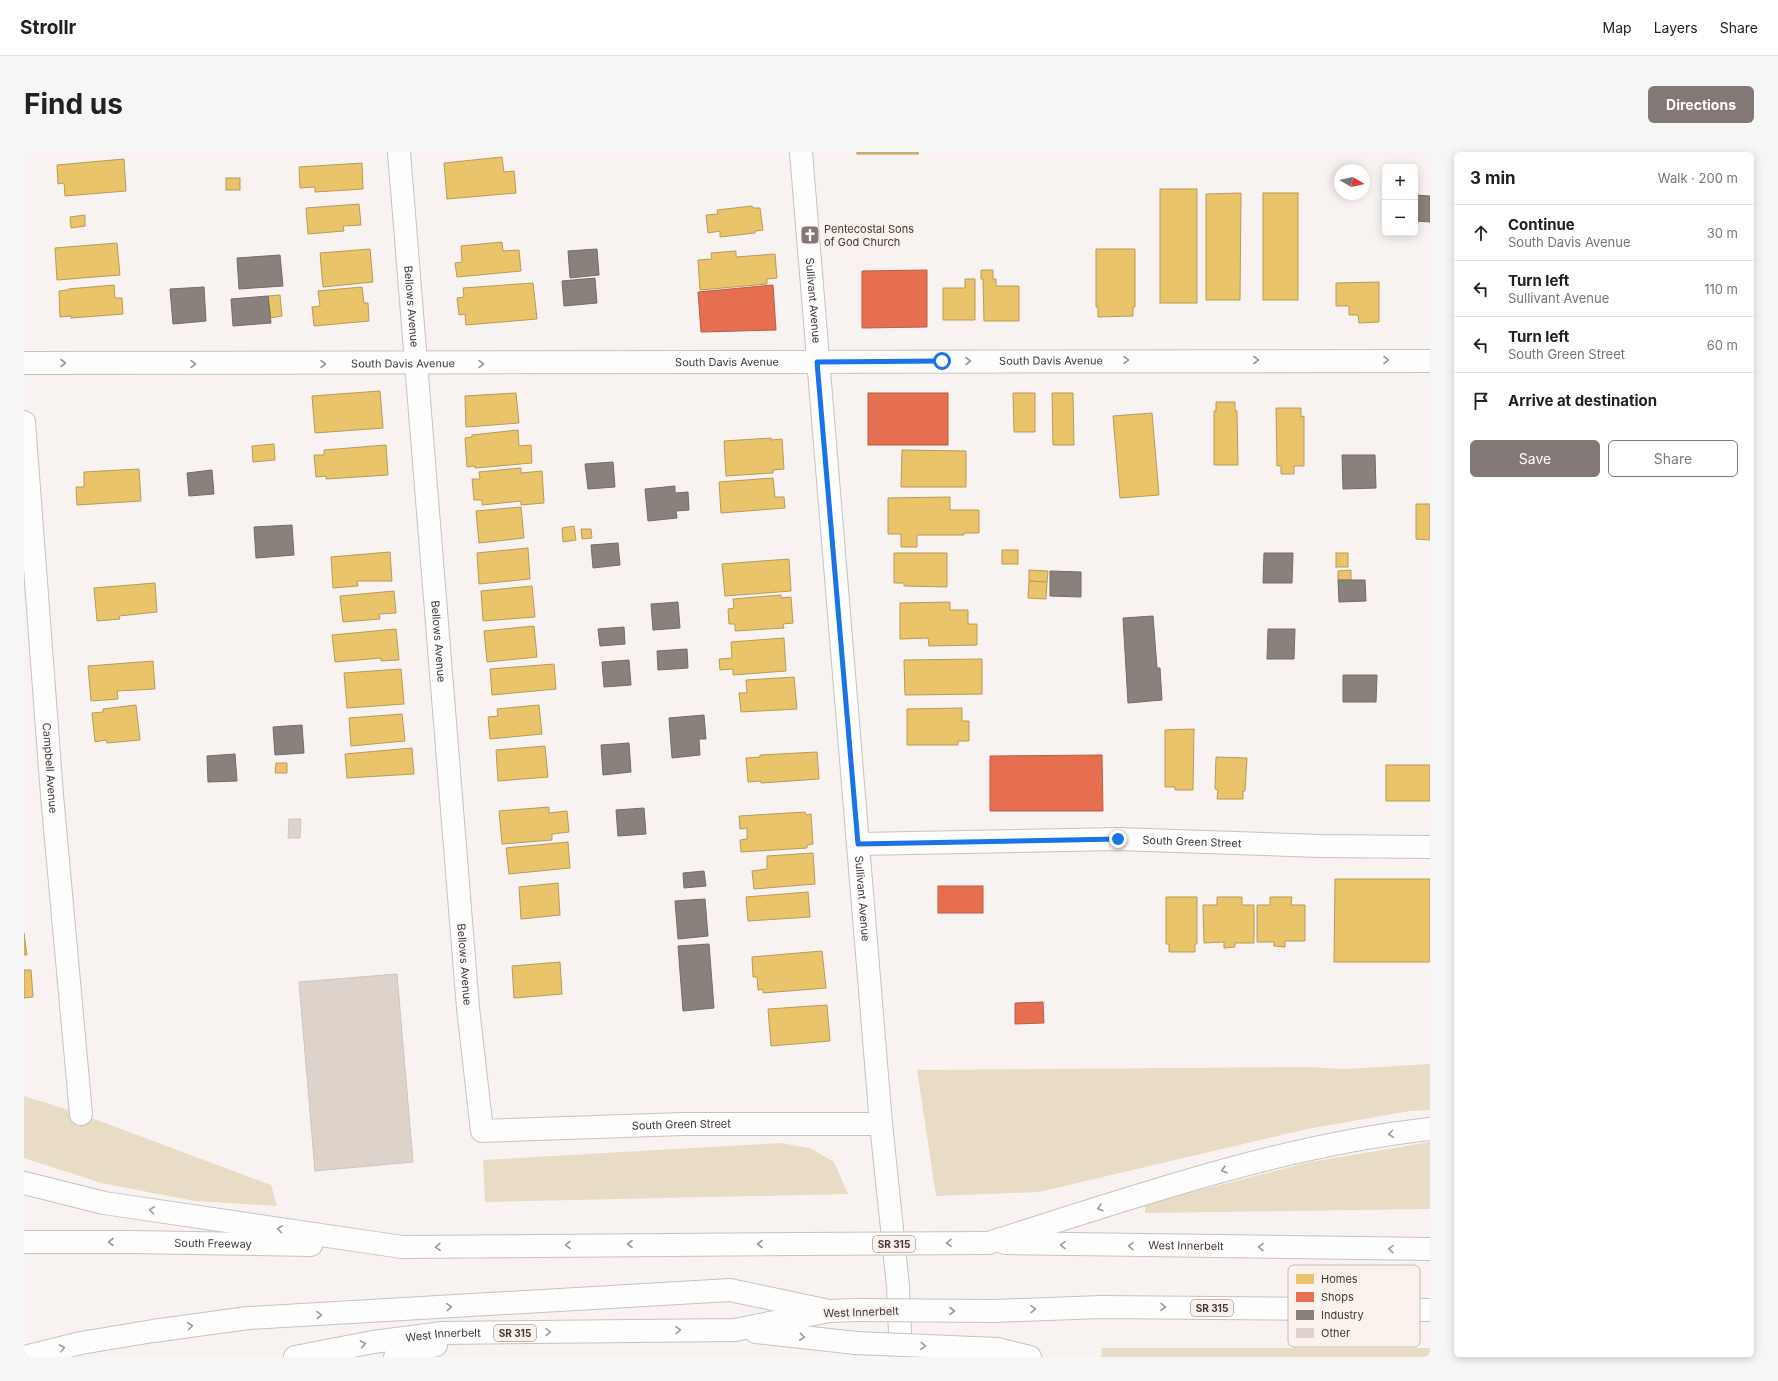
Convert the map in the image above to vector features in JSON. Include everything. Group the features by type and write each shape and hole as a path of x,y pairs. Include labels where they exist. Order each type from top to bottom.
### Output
{"main road":[{"name":"Bellows Avenue","path":"398,152 468,1008 482,1131"},
{"name":"Sullivant Avenue","path":"801,152 817,362 881,1124 898,1286 901,1357"},
{"name":"South Davis Avenue","path":"24,363 415,364 1430,360"},
{"name":"Campbell Avenue","path":"24,422 52,795 81,1114"},
{"name":"South Green Street","path":"858,844 1118,839 1319,846 1430,847"},
{"name":"South Green Street","path":"482,1131 683,1124 881,1124"},
{"path":"988,1243 1193,1178 1262,1159 1357,1139 1430,1129"},
{"path":"24,1183 104,1203 402,1247"},
{"name":"South Freeway","path":"24,1242 129,1242 402,1247"},
{"name":"West Innerbelt","path":"402,1247 607,1244 988,1243 1430,1249"},
{"path":"24,1357 81,1343 153,1331 248,1318 730,1290 829,1311"},
{"name":"West Innerbelt","path":"295,1357 373,1342 443,1333 474,1334 735,1330 829,1311 994,1311 1101,1307 1288,1309"},
{"name":"West Innerbelt","path":"1420,1310 1430,1310"},
{"path":"735,1330 856,1343 997,1350 1030,1357"},
{"path":"395,1357 474,1334"}],"shaded area":[{"path":"1430,1064 1430,1110 1410,1111 1307,1129 1039,1192 936,1196 917,1070 1308,1067 1344,1069"},
{"path":"24,1096 81,1114 271,1185 277,1206 195,1201 101,1183 24,1158"},
{"path":"1430,1142 1430,1209 1145,1213 1145,1204 1310,1162"},
{"path":"781,1143 810,1148 834,1162 848,1194 485,1202 483,1160"},
{"path":"1102,1348 1430,1348 1430,1357 1101,1357"}],"building: Homes":[{"path":"857,152 918,152 918,154 857,154"},
{"path":"502,157 504,172 514,171 516,193 447,199 444,163"},
{"path":"124,159 126,191 65,196 64,183 58,184 57,165"},
{"path":"362,163 363,189 315,192 315,187 300,188 299,167"},
{"path":"226,178 240,178 240,190 226,190"},
{"path":"1160,189 1197,189 1197,303 1160,303"},
{"path":"1241,193 1240,300 1206,300 1206,194"},
{"path":"1263,193 1298,193 1298,300 1263,300"},
{"path":"359,204 361,225 343,226 344,231 308,234 306,208"},
{"path":"752,206 753,208 760,208 763,230 755,231 755,233 720,237 720,231 708,233 706,215 718,214 717,210"},
{"path":"85,215 85,226 71,228 70,217"},
{"path":"502,242 503,251 519,250 521,271 457,277 455,263 462,262 461,246"},
{"path":"117,243 120,275 57,280 55,248"},
{"path":"370,249 373,282 323,287 320,253"},
{"path":"1096,249 1135,249 1135,307 1133,307 1133,316 1098,317 1098,307 1096,307"},
{"path":"736,251 736,257 775,254 777,278 767,279 767,284 700,290 698,260 712,259 711,253"},
{"path":"981,270 993,270 993,279 996,279 996,286 1019,286 1019,321 984,321 983,279 981,279"},
{"path":"965,279 975,279 975,320 943,320 943,288 965,288"},
{"path":"1379,282 1379,322 1359,323 1358,315 1349,315 1349,306 1336,306 1336,283"},
{"path":"533,283 537,319 466,325 465,314 459,315 457,298 464,297 463,288"},
{"path":"114,285 115,298 122,298 123,314 71,318 71,316 60,317 59,291"},
{"path":"362,287 364,303 368,303 369,321 314,326 312,307 320,306 318,291"},
{"path":"280,295 282,316 271,318 268,296"},
{"path":"380,391 383,428 315,433 312,396"},
{"path":"516,393 519,423 466,427 465,396"},
{"path":"1013,393 1035,393 1035,432 1014,432"},
{"path":"1052,393 1073,393 1074,445 1053,445"},
{"path":"1216,402 1235,402 1235,411 1237,411 1238,465 1214,465 1214,411 1216,411"},
{"path":"1276,408 1301,408 1301,417 1304,416 1304,466 1294,466 1294,474 1281,474 1281,466 1277,466"},
{"path":"1152,413 1159,495 1120,498 1113,416"},
{"path":"518,430 519,446 531,445 532,463 475,468 475,466 467,467 465,438 472,437 472,435"},
{"path":"771,438 771,440 782,439 784,469 773,470 773,473 726,476 724,441"},
{"path":"274,444 275,460 253,462 252,446"},
{"path":"386,445 388,475 326,479 326,476 316,477 314,455 324,455 324,450"},
{"path":"902,450 966,451 966,487 901,487"},
{"path":"521,468 521,473 542,471 544,503 521,505 521,501 482,505 482,500 474,500 472,479 480,479 479,472"},
{"path":"139,469 141,501 77,505 76,487 84,487 84,472"},
{"path":"773,478 775,497 784,497 785,508 721,513 719,482"},
{"path":"950,497 950,510 979,510 979,533 964,533 964,535 917,535 917,547 901,547 901,534 888,534 888,498"},
{"path":"1416,504 1430,504 1430,540 1416,539"},
{"path":"521,507 524,538 479,543 476,511"},
{"path":"574,526 576,540 563,542 562,528"},
{"path":"581,529 591,529 592,538 582,539"},
{"path":"528,548 530,579 479,584 477,553"},
{"path":"1002,550 1018,550 1018,564 1002,564"},
{"path":"390,552 392,581 357,581 358,586 333,588 331,557"},
{"path":"894,553 947,553 947,587 904,586 904,583 894,583"},
{"path":"1336,553 1348,553 1348,567 1336,567"},
{"path":"789,559 791,591 725,596 722,564"},
{"path":"1029,570 1048,571 1047,582 1029,581"},
{"path":"1351,570 1351,580 1338,580 1338,571"},
{"path":"1029,581 1047,582 1046,599 1028,598"},
{"path":"155,583 157,612 119,616 120,619 97,621 94,588"},
{"path":"532,586 535,617 483,621 481,591"},
{"path":"394,591 396,613 379,614 380,619 343,622 340,596"},
{"path":"781,595 781,598 791,597 793,623 783,624 784,628 735,631 735,624 729,624 728,609 734,608 733,599"},
{"path":"950,602 950,610 968,610 968,624 977,624 977,645 929,646 928,638 900,639 900,603"},
{"path":"534,626 537,657 487,662 484,631"},
{"path":"396,629 399,660 381,661 381,658 335,662 332,635"},
{"path":"784,638 786,671 733,675 733,669 720,670 719,659 732,658 731,642"},
{"path":"982,659 982,694 905,695 904,660"},
{"path":"153,661 155,689 117,691 118,699 91,701 88,666"},
{"path":"554,664 556,689 492,695 490,669"},
{"path":"401,669 404,704 347,708 344,673"},
{"path":"794,677 797,709 741,712 739,693 747,693 746,680"},
{"path":"136,705 140,740 107,743 106,740 95,742 92,713 103,712 103,709"},
{"path":"539,705 542,734 490,739 488,717 498,716 497,709"},
{"path":"962,708 962,721 969,721 969,741 958,741 958,745 907,745 907,709"},
{"path":"402,714 405,741 351,746 349,718"},
{"path":"1194,729 1193,790 1175,790 1175,787 1165,787 1165,730"},
{"path":"545,746 548,777 498,781 496,750"},
{"path":"412,748 414,774 347,778 345,754"},
{"path":"817,752 819,779 761,783 761,781 748,782 746,758 760,757 760,755"},
{"path":"1216,757 1247,758 1245,791 1243,791 1243,799 1217,799 1218,790 1215,789"},
{"path":"276,763 287,763 287,773 275,773"},
{"path":"1386,765 1430,765 1430,801 1386,801"},
{"path":"549,807 549,813 567,811 569,832 552,834 552,840 502,844 499,811"},
{"path":"805,812 806,815 811,814 813,844 807,845 807,848 741,852 740,840 747,839 747,828 740,829 739,816"},
{"path":"568,842 570,868 509,874 506,848"},
{"path":"813,853 815,884 754,889 752,871 767,869 767,856"},
{"path":"1335,879 1430,879 1430,962 1334,962"},
{"path":"558,883 560,915 521,919 519,887"},
{"path":"808,892 810,917 748,921 746,897"},
{"path":"1166,897 1197,897 1197,944 1195,944 1195,952 1169,952 1169,944 1166,944"},
{"path":"1217,897 1242,897 1242,905 1254,905 1254,943 1235,943 1235,947 1224,948 1224,942 1204,943 1203,905 1217,905"},
{"path":"1270,897 1292,897 1291,905 1305,905 1305,941 1285,941 1285,947 1274,946 1274,942 1257,942 1257,905 1270,905"},
{"path":"24,933 27,955 24,955"},
{"path":"822,951 826,988 763,993 763,989 758,990 757,977 753,977 752,957"},
{"path":"560,962 562,994 514,998 512,966"},
{"path":"24,970 31,970 33,997 24,998"},
{"path":"827,1005 830,1041 771,1046 768,1009"}],"building: Shops":[{"path":"927,270 927,327 862,328 862,271"},
{"path":"773,285 776,330 701,332 698,292"},
{"path":"868,393 948,393 948,445 868,445"},
{"path":"1102,755 1103,811 990,811 990,756"},
{"path":"938,886 983,886 983,913 938,913"},
{"path":"1043,1002 1044,1023 1015,1024 1015,1003"}],"building: Industry":[{"path":"1418,195 1430,196 1430,222 1418,221"},
{"path":"597,249 599,275 570,278 568,251"},
{"path":"280,255 283,286 239,289 237,258"},
{"path":"595,278 597,303 564,306 562,281"},
{"path":"204,287 206,321 173,324 170,289"},
{"path":"268,296 271,323 233,326 231,299"},
{"path":"1342,455 1375,455 1376,488 1343,489"},
{"path":"613,462 615,487 588,489 585,464"},
{"path":"212,470 214,494 189,496 187,473"},
{"path":"675,486 675,493 688,492 689,510 676,511 677,518 648,521 645,489"},
{"path":"292,525 294,555 256,558 254,527"},
{"path":"618,543 620,565 593,568 591,545"},
{"path":"1264,553 1293,553 1292,583 1263,583"},
{"path":"1050,571 1081,572 1081,597 1050,596"},
{"path":"1338,580 1365,580 1366,601 1339,602"},
{"path":"678,602 680,628 653,630 651,604"},
{"path":"1153,616 1157,668 1160,668 1162,700 1128,703 1123,618"},
{"path":"624,627 625,644 600,646 598,629"},
{"path":"1268,629 1295,629 1294,659 1267,659"},
{"path":"687,649 688,668 658,670 657,651"},
{"path":"629,660 631,685 604,687 602,662"},
{"path":"1343,675 1377,675 1376,702 1343,702"},
{"path":"704,715 706,739 699,739 700,755 672,758 669,718"},
{"path":"302,725 304,753 275,755 273,727"},
{"path":"629,743 631,772 603,775 601,745"},
{"path":"235,754 237,781 208,782 207,756"},
{"path":"644,808 646,834 618,836 616,810"},
{"path":"704,871 706,886 684,888 683,873"},
{"path":"705,899 708,936 678,939 675,901"},
{"path":"709,944 714,1008 683,1011 678,946"}],"building: Other":[{"path":"289,819 301,819 300,838 288,838"},
{"path":"397,974 413,1162 315,1171 299,982"}],"place":[{"name":"Pentecostal Sons of God Church","path":"810,235"}],"route":[{"path":"942,361 817,362 858,844 1118,839"}]}
